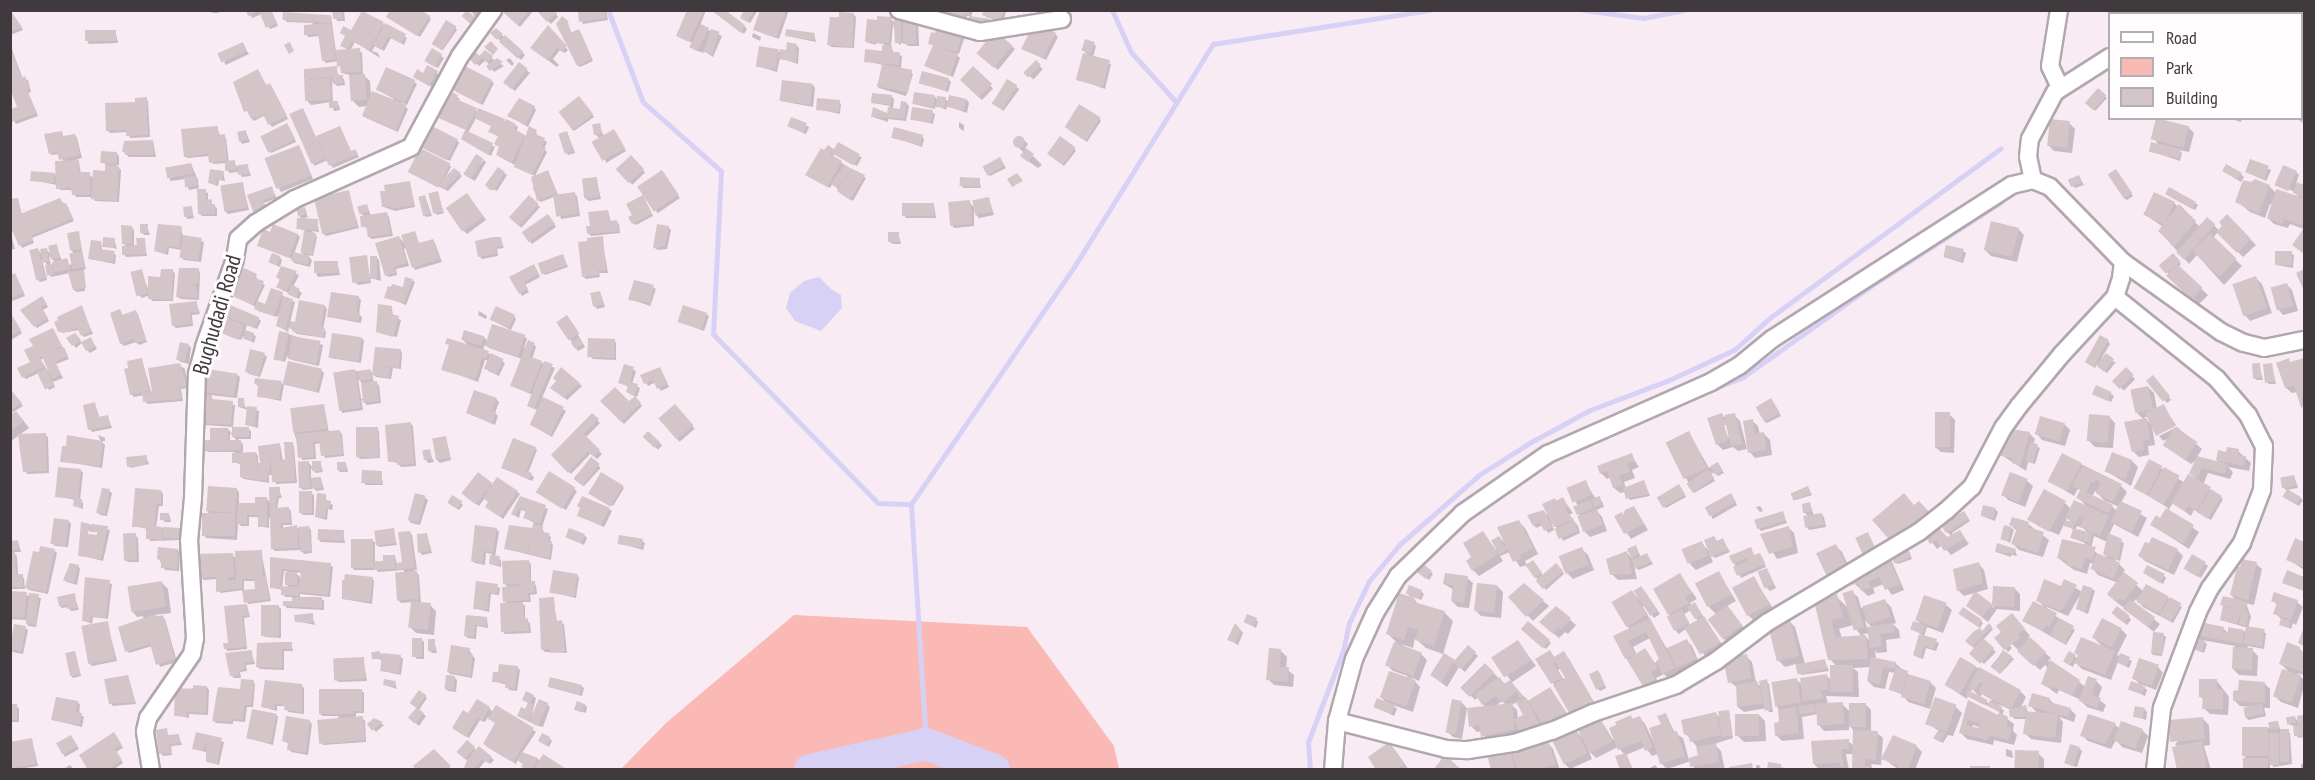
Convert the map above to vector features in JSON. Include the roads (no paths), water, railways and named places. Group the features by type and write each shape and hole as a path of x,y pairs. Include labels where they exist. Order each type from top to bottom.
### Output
{"street":[{"name":"Bughudadi Road","path":"150,770 145,731 148,718 192,654 195,638 189,542 193,498 197,374 204,347 235,259 238,239 256,223 295,199 411,147 460,56 493,10"},
{"path":"899,10 980,32 1062,19"},
{"path":"2059,10 2050,52 2050,66 2060,87"},
{"path":"2033,180 2028,157 2030,139 2060,87 2108,58"},
{"path":"1333,770 1337,721 1354,659 1374,613 1398,576 1463,513 1548,454 1711,382 1738,366 1772,339 2012,185 2033,180 2050,187 2122,262 2221,333 2244,343 2264,348 2304,340"},
{"path":"1337,721 1446,749 1468,750 1514,743 1543,734 1593,713 1676,685 1716,661 1768,622 1918,532 1947,512 1971,487 2003,428 2019,406 2115,297 2121,278 2122,262"},
{"path":"2115,297 2217,379 2248,415 2264,446 2262,490 2242,543 2210,588 2198,612 2162,708 2155,770"}],"waterway":[{"path":"608,10 643,102 721,171 713,334 878,503 911,504"},
{"path":"1112,10 1131,52 1176,102"},
{"path":"926,744 911,504 1074,267 1213,44 1429,10"},
{"path":"1584,10 1643,18 1684,10"},
{"path":"1310,770 1308,742 1343,651 1349,623 1369,581 1400,544 1479,475 1531,442 1590,410 1669,380 1734,350 1771,317 2001,148"},
{"path":"1715,388 1743,377 1871,286 2001,202"},
{"path":"810,770 926,744 994,770"}]}
